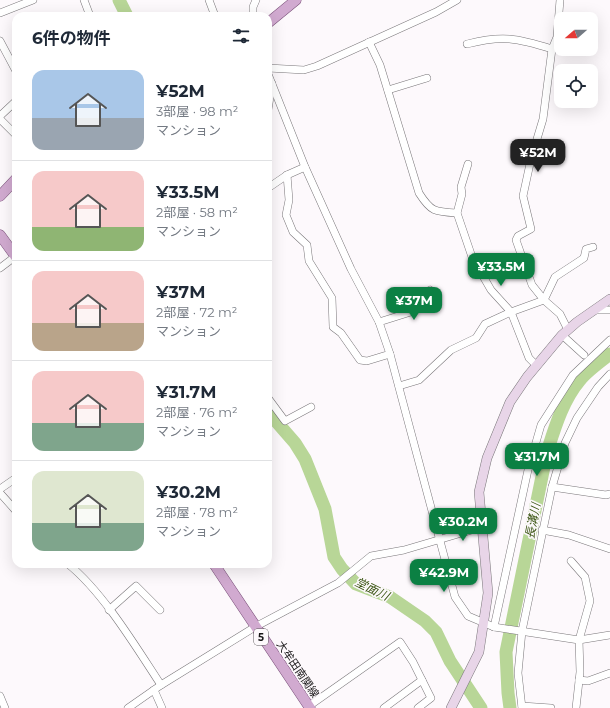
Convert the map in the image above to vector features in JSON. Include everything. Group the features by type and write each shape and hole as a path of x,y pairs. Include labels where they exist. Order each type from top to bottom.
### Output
{"main road":[{"path":"272,20 296,0"},
{"path":"0,196 12,183"},
{"path":"0,235 12,250"},
{"name":"大牟田南関線","path":"217,568 310,707"}],"street":[{"path":"0,13 33,0"},
{"path":"84,0 88,12"},
{"path":"209,0 214,12"},
{"path":"253,12 253,7 256,0"},
{"path":"272,68 304,70 333,60 436,12 458,0"},
{"path":"560,0 557,37 552,49 543,119 530,159 524,196 531,229 518,236 516,240 532,285 544,300 560,314 565,333 584,355"},
{"path":"466,44 501,37 525,41 552,49"},
{"path":"0,41 12,64"},
{"path":"369,42 380,65 419,193 424,202 436,212 457,213"},
{"path":"388,90 427,78"},
{"path":"272,84 305,167 351,269 379,322 399,386 455,597 468,616 494,627 579,640 610,635"},
{"path":"0,116 12,105"},
{"path":"0,119 12,131"},
{"path":"468,164 461,187 462,194 457,213 472,257 491,290 511,312 529,358 536,365"},
{"path":"272,185 287,175 305,167"},
{"path":"287,175 289,200 286,215 293,232 307,246 309,261 332,298 333,327 341,333 360,360 367,361 390,354"},
{"path":"399,386 420,380 451,350 476,338 485,324 511,312 544,300 555,277 584,258 586,249 593,247"},
{"path":"0,268 12,257"},
{"path":"379,322 414,311 412,302 430,290"},
{"path":"451,708 479,652 482,622 488,593 479,492 481,478 487,458 510,402 536,365 565,333 610,299"},
{"path":"596,310 610,310"},
{"path":"494,627 528,470 541,425 573,375 610,340"},
{"path":"551,708 522,707 518,673 522,631 552,487 566,443 576,418 598,387 610,374"},
{"path":"272,403 285,421 311,407"},
{"path":"0,489 12,481"},
{"path":"552,487 606,495 610,494"},
{"path":"0,493 12,506"},
{"path":"128,708 161,685 255,627 344,579 371,556 404,550 482,527"},
{"path":"542,530 569,535 610,550"},
{"path":"571,561 584,577 590,601 579,640 579,680 576,708"},
{"path":"74,568 83,576 109,610 161,685"},
{"path":"109,610 136,586 160,610"},
{"path":"310,707 400,642 431,698 418,708"},
{"path":"579,680 588,681 610,673"},
{"path":"384,708 422,680"},
{"path":"154,690 162,708"},
{"path":"0,696 5,708"}],"waterway":[{"name":"堂面川","path":"119,0 125,12"},
{"name":"長溝川","path":"510,708 506,652 547,452 560,414 574,388 586,374 610,354"},
{"name":"堂面川","path":"272,417 295,443 305,459 325,509 334,557 342,569 356,584 390,597 425,621 436,632 450,661 481,708"}]}
